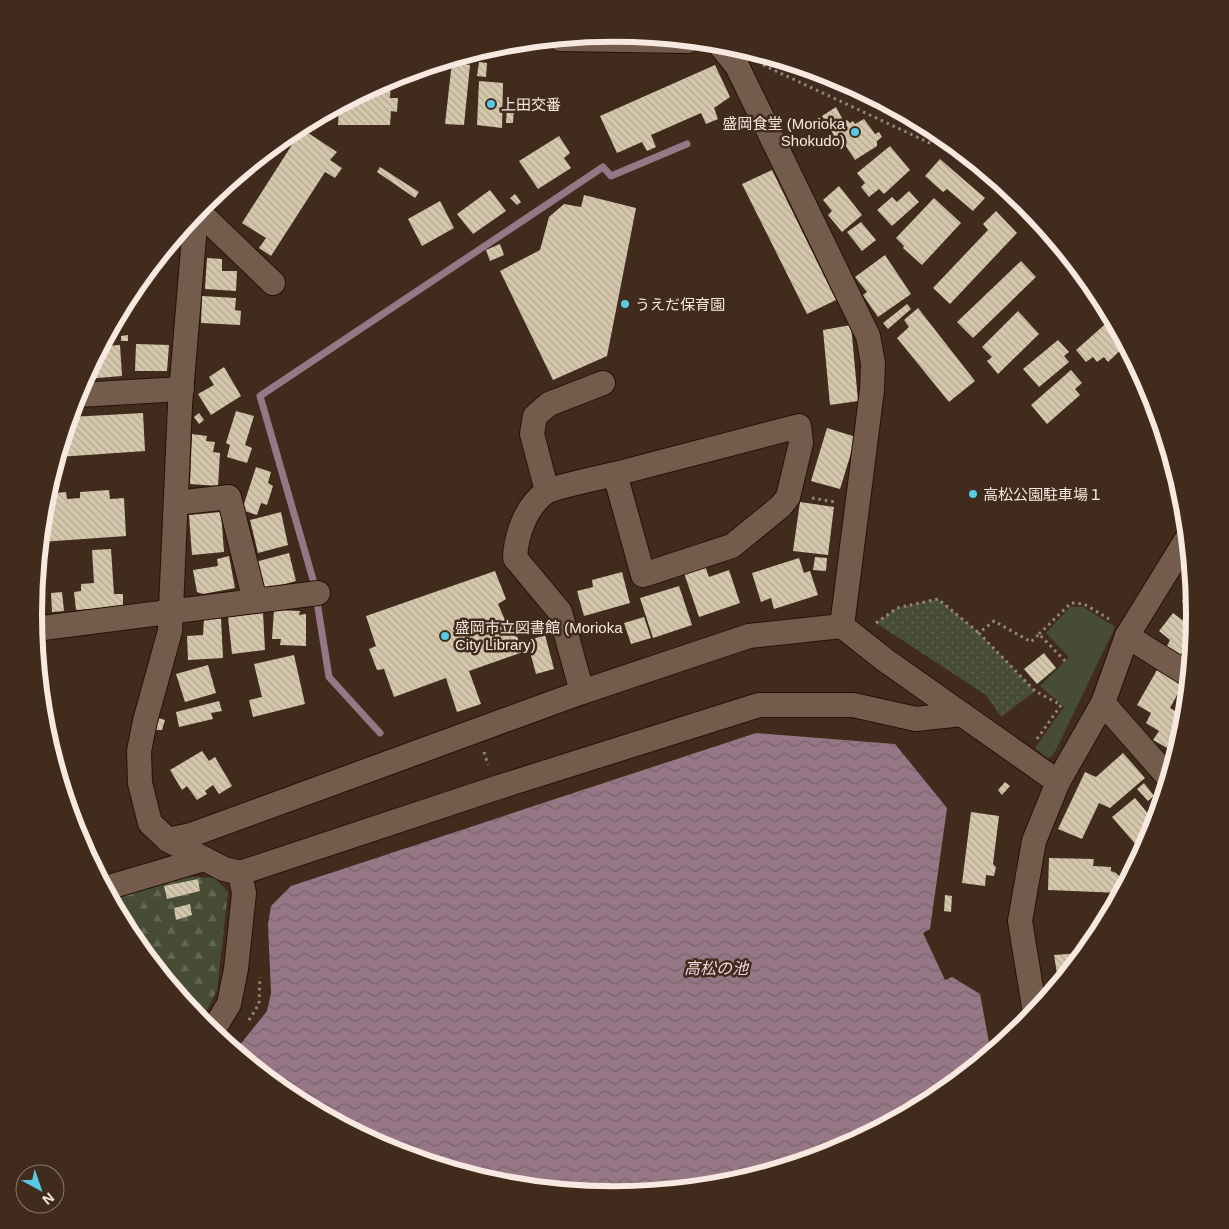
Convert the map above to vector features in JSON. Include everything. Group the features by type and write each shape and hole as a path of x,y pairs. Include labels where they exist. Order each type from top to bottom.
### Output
{"street":[{"path":"726,53 737,66 868,336 873,363 872,390 842,626"},
{"path":"203,217 273,283"},
{"path":"196,225 182,389 170,631 145,721 139,751 140,784 150,823 168,840 224,869 240,873 496,788 759,705 853,705 916,719 962,714"},
{"path":"546,491 532,434 534,416 549,404 603,383"},
{"path":"87,394 182,389"},
{"path":"582,692 560,612 515,558 516,539 528,513 546,491 799,426 801,443 788,497 781,506 732,546 643,575 615,474"},
{"path":"176,503 229,497 255,601"},
{"path":"1034,1004 1020,921 1034,840 1058,782 1103,703 1121,629 1182,545"},
{"path":"43,628 314,594"},
{"path":"168,840 191,835 582,692 749,636 842,626 885,660 1058,782"},
{"path":"1121,629 1183,671"},
{"path":"1103,703 1164,772"},
{"path":"112,886 204,859"},
{"path":"216,1025 229,1004 236,969 244,893 240,873"}],"path":[{"path":"726,53 768,66 932,144"},
{"path":"876,623 897,608 938,599 979,633 1035,692 1061,704 1024,758"},
{"path":"979,633 994,621 1031,642 1071,603 1084,604 1121,629"},
{"path":"1039,634 1065,661"},
{"path":"476,731 496,788"}],"green space":[{"path":"938,599 979,633 1035,691 1001,717 986,695 876,623 897,608"},
{"path":"1070,607 1083,607 1115,627 1056,750 1051,757 1047,758 1035,748 1064,707 1040,686 1069,657 1046,633"},
{"path":"178,876 215,878 228,892 217,990 205,1014 184,992 161,963 115,893"}],"water":[{"name":"高松の池","path":"756,733 895,744 947,808 930,929 923,933 945,980 952,977 980,994 990,1047 932,1090 867,1128 833,1143 763,1167 689,1182 652,1185 577,1185 503,1176 431,1156 362,1128 328,1110 297,1090 239,1046 267,1011 271,993 268,924 271,906 291,886"}],"building":[{"path":"479,62 487,63 486,77 477,76"},
{"path":"461,64 470,65 464,125 445,124 451,67"},
{"path":"715,65 730,97 714,108 718,119 706,124 701,113 651,135 656,147 647,151 642,142 617,153 600,116"},
{"name":"上田交番","path":"479,81 503,83 502,128 477,125"},
{"path":"391,88 390,98 398,98 397,112 391,111 390,125 338,125 339,114 362,101"},
{"path":"507,107 514,108 513,123 506,123"},
{"path":"836,107 844,122 847,120 850,123 853,121 855,124 864,119 875,134 879,132 882,137 877,141 877,146 855,160 840,137 836,139 822,116"},
{"path":"307,133 337,152 330,160 342,168 335,178 325,172 271,256 259,248 266,238 242,223 294,141"},
{"path":"559,136 570,153 564,158 571,168 538,189 519,161"},
{"path":"890,146 910,170 884,194 879,189 869,197 861,187 865,183 857,173"},
{"path":"940,159 985,198 973,211 947,189 943,192 925,176"},
{"path":"380,167 419,192 415,198 377,172"},
{"path":"772,170 836,300 807,314 742,184"},
{"path":"839,186 862,215 842,232 828,215 832,211 823,200"},
{"path":"490,190 506,211 473,234 457,214"},
{"path":"909,191 919,202 892,226 877,210 892,197 897,202"},
{"path":"515,194 521,202 517,205 510,198"},
{"path":"584,195 636,208 607,356 553,380 500,271 540,250 549,217 564,204 581,207"},
{"path":"934,198 961,223 922,265 903,248 904,246 896,238"},
{"path":"440,201 454,228 422,246 408,219"},
{"path":"996,211 1017,233 950,304 933,288 988,230 983,224"},
{"path":"861,222 876,240 862,251 847,232"},
{"path":"500,244 504,255 490,261 486,250"},
{"path":"885,255 911,294 878,317 863,295 867,292 855,277"},
{"path":"207,258 222,259 222,271 237,271 236,291 205,289"},
{"path":"1021,261 1036,277 973,338 957,322"},
{"path":"202,296 236,298 235,310 241,311 240,325 201,323"},
{"path":"907,304 911,309 888,329 883,323"},
{"path":"918,308 975,381 949,402 897,338 909,327 904,320"},
{"path":"1018,311 1039,334 998,374 987,361 992,357 982,347"},
{"path":"1106,323 1121,350 1108,362 1104,357 1097,362 1093,357 1086,362 1076,350"},
{"path":"851,325 858,401 830,405 823,330"},
{"path":"128,335 128,341 121,341 121,336"},
{"path":"1058,340 1069,352 1064,356 1069,362 1039,387 1023,369"},
{"path":"136,344 169,345 167,371 135,371"},
{"path":"120,345 122,376 94,378 101,362 110,346"},
{"path":"224,367 241,396 211,415 198,394 214,385 209,377"},
{"path":"1071,370 1082,383 1075,389 1080,395 1047,424 1031,405"},
{"path":"236,411 254,416 245,445 252,448 247,463 227,457 230,445 226,443"},
{"path":"143,413 145,451 65,457 78,417"},
{"path":"199,413 204,420 199,424 194,417"},
{"path":"827,428 856,437 840,489 811,481"},
{"path":"192,434 207,436 206,441 215,442 213,452 220,453 218,486 190,484"},
{"path":"256,467 271,472 268,483 273,486 267,505 261,503 257,515 242,510"},
{"path":"109,490 110,499 124,498 126,536 47,542 55,493 66,492 67,499 80,498 80,492"},
{"path":"800,502 834,507 828,555 793,551"},
{"path":"221,512 224,552 192,555 189,515"},
{"path":"281,512 288,545 258,553 250,520"},
{"path":"111,549 114,594 123,594 123,607 76,610 74,592 81,591 81,584 94,583 92,550"},
{"path":"289,553 296,581 263,590 255,562"},
{"path":"229,556 235,588 203,594 197,592 193,570 218,566 217,559"},
{"path":"815,557 827,558 826,571 813,570"},
{"path":"799,558 804,573 810,571 818,595 774,609 771,598 761,602 752,573"},
{"path":"704,563 709,577 729,570 740,603 699,617 683,570"},
{"name":"盛岡市立図書館 (Morioka City Library)","path":"495,571 506,599 498,604 508,627 513,625 523,652 469,671 481,704 457,712 446,678 394,697 384,669 377,670 369,649 376,646 366,616"},
{"path":"622,572 630,603 584,616 577,591 593,587 592,580"},
{"path":"679,586 692,625 653,638 640,598"},
{"path":"62,592 64,611 52,612 51,593"},
{"path":"274,610 300,611 299,615 306,614 306,646 280,645 281,639 272,639"},
{"path":"263,613 265,650 232,654 228,617"},
{"path":"1173,613 1186,623 1185,648 1180,655 1167,646 1170,640 1159,631"},
{"path":"644,617 651,638 631,644 624,623"},
{"path":"221,618 223,658 188,660 187,636 203,635 204,619"},
{"path":"545,635 554,669 536,674 527,641"},
{"path":"1044,653 1056,668 1037,684 1024,669"},
{"path":"294,655 305,704 253,717 249,700 262,697 254,664"},
{"path":"208,665 216,693 185,702 176,674"},
{"path":"1157,670 1182,684 1170,708 1178,713 1170,750 1153,740 1159,731 1146,723 1151,713 1137,705"},
{"path":"219,701 222,711 211,713 213,719 179,727 176,712"},
{"path":"158,718 165,720 162,730 156,730"},
{"path":"202,751 209,761 215,757 232,786 219,794 213,785 205,791 207,794 197,800 187,786 182,790 170,770"},
{"path":"1123,753 1145,778 1110,808 1099,803 1082,839 1058,829 1085,772 1096,777"},
{"path":"1005,782 1010,786 1002,795 998,790"},
{"path":"1144,783 1154,796 1148,801 1137,789"},
{"path":"1135,798 1150,815 1137,846 1112,817"},
{"path":"971,812 999,816 993,864 996,867 994,876 986,875 985,886 962,883"},
{"path":"1049,858 1094,859 1093,866 1111,867 1111,871 1122,879 1114,893 1048,890"},
{"path":"198,879 200,891 167,899 164,886"},
{"path":"945,895 952,896 951,912 944,911"},
{"path":"190,904 192,915 176,920 174,908"},
{"path":"1075,954 1059,974 1057,974 1054,955"}],"waterway":[{"path":"380,733 329,677 314,583 260,396 603,167 611,176 687,144"}],"place":[{"name":"上田交番","path":"491,104"},
{"name":"盛岡食堂 (Morioka Shokudo)","path":"855,132"},
{"name":"うえだ保育園","path":"625,304"},
{"name":"高松公園駐車場１","path":"973,494"},
{"name":"盛岡市立図書館 (Morioka City Library)","path":"445,636"}]}
